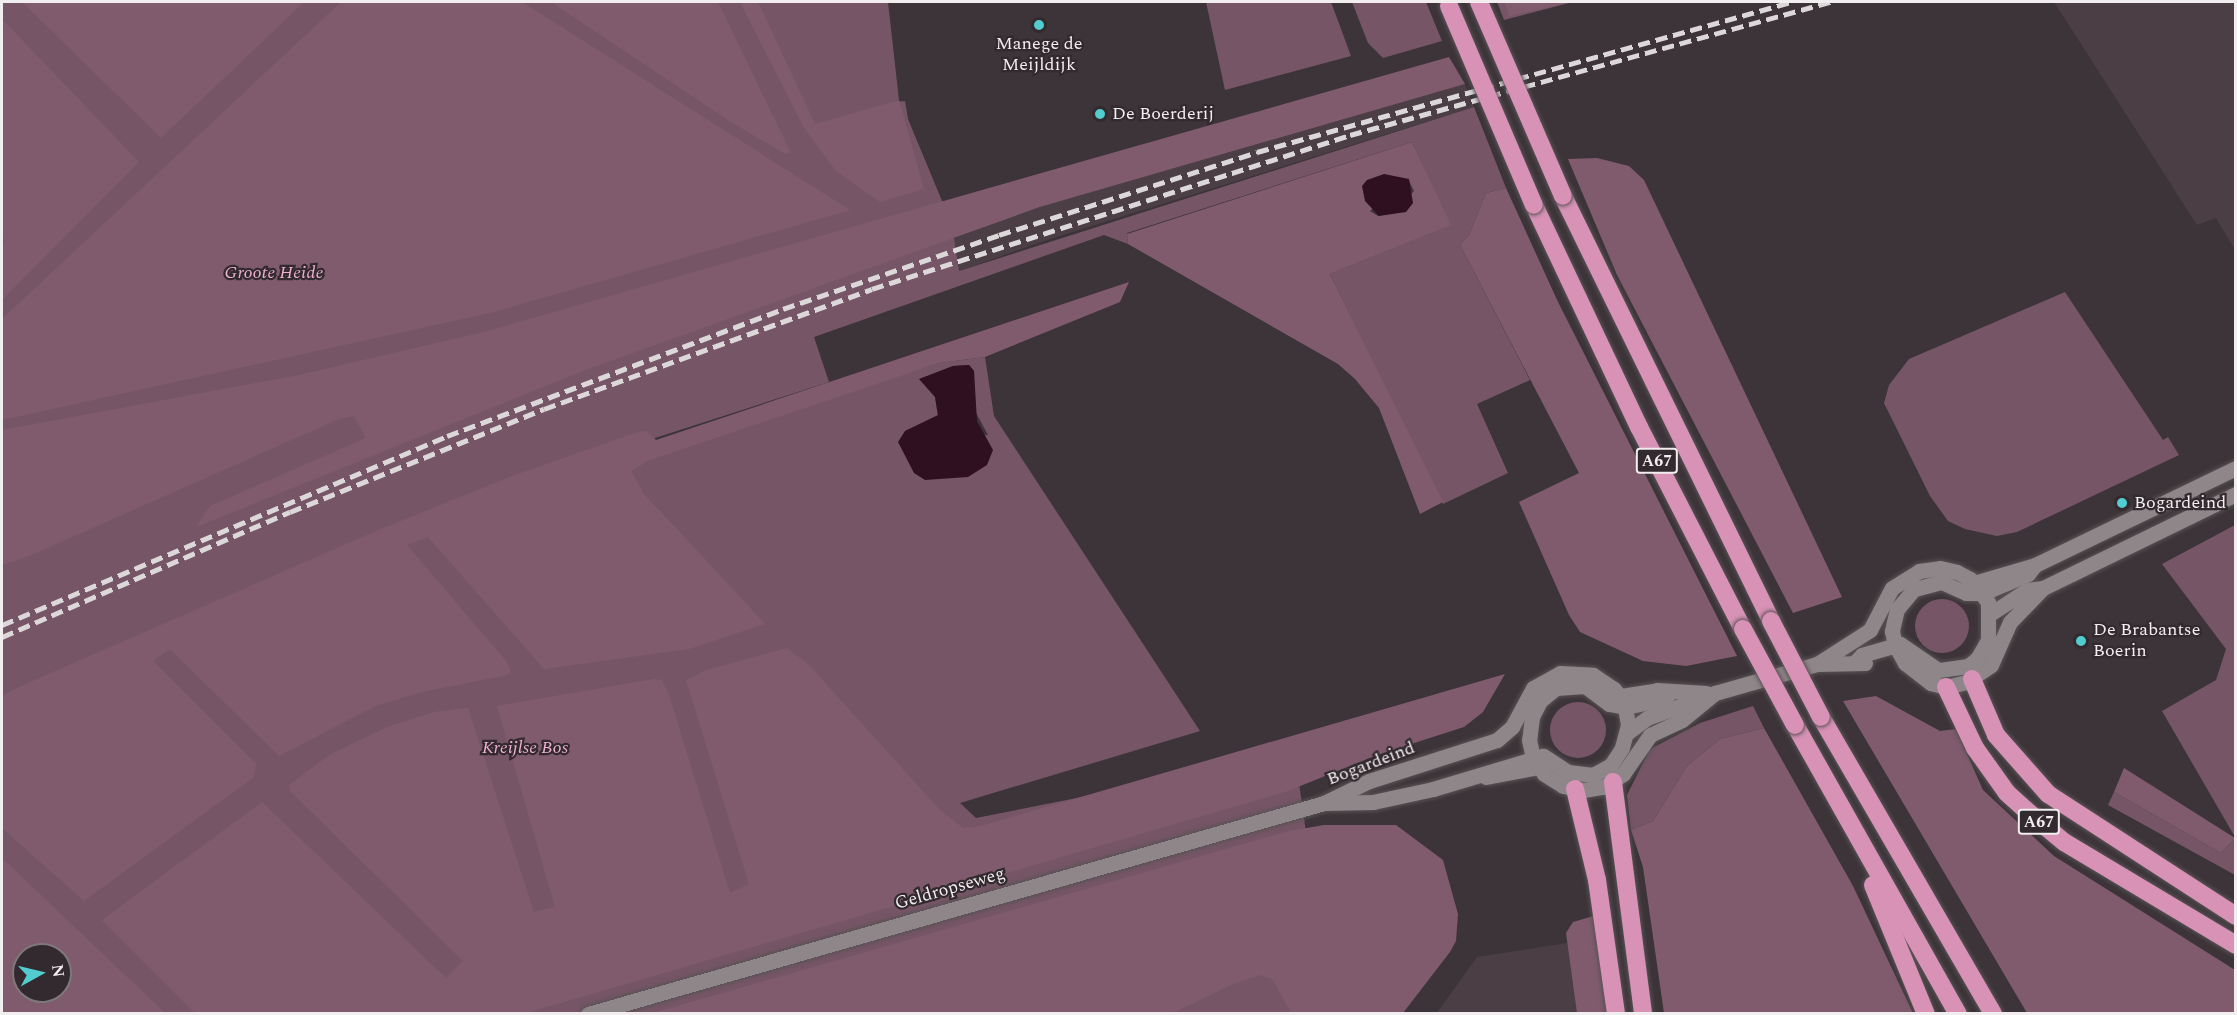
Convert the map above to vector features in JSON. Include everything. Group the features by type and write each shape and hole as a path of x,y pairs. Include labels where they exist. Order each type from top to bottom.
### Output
{"highway":[{"name":"A67","path":"1479,2 1563,196 1771,621 1821,717 1992,1014"},
{"name":"A67","path":"1448,4 1534,205 1639,427 1743,629 1851,830 1958,1014"},
{"name":"A67","path":"1974,673 2008,746 2059,803 2235,916"},
{"name":"A67","path":"1946,687 1975,748 2007,793 2028,812 2064,842 2235,945"},
{"path":"1605,780 1620,822 1617,828 1643,1014"},
{"path":"1575,789 1599,890 1616,1014"},
{"name":"A67","path":"1851,830 1926,1014"}],"main road":[{"path":"1817,664 1877,623 1892,588 1911,583 1941,582 1966,593 2028,574 2035,565 2235,468"},
{"path":"1911,583 1897,609 1892,631 1898,650 1920,677 1946,687 1974,673 2000,652 2007,629 2019,610 2043,588 2235,494"},
{"path":"1974,673 1977,659 1988,640 1990,614 1978,588"},
{"path":"1990,614 2027,590 2043,588"},
{"path":"1627,733 1647,718 1715,693 1817,664 1855,662 1862,655 1898,650 1908,646 1938,670 1974,673"},
{"path":"1558,681 1585,686 1609,704 1623,701 1659,700 1669,694 1715,693 1682,720 1655,731 1642,742 1627,768 1605,780 1575,789 1553,780 1536,762 1529,740 1532,717 1540,701 1558,681"},
{"name":"Bogardeind","path":"1323,803 1369,781 1497,740 1512,727 1533,688 1558,681"},
{"path":"1605,780 1627,733 1623,701"},
{"path":"1536,762 1546,756 1577,775 1605,780"},
{"name":"Bogardeind","path":"1323,803 1373,802 1481,777 1495,778 1536,762"},
{"name":"Geldropseweg","path":"588,1014 1323,803"}],"shaded area":[{"path":"2054,2 2235,2 2235,250 2216,218 2197,225"},
{"path":"1465,84 1474,107 1047,240 601,396 2,617 588,369 1040,207"},
{"path":"1384,174 1409,179 1413,203 1406,212 1379,216 1365,201 1362,186 1367,180"},
{"path":"969,365 974,371 977,421 993,450 987,465 968,477 925,480 914,473 898,442 905,431 938,415 935,397 919,379 953,366"},
{"path":"1567,943 1584,965 1593,1014 1436,1014 1477,957"}],"green space":[{"path":"2,2 888,2 899,100 894,102 905,101 908,119 952,225 959,271 1474,107 1506,188 1486,193 1469,235 1460,245 1530,380 1477,404 1508,473 1443,504 1330,274 1450,225 1412,142 1127,233 1128,244 1104,235 814,337 829,382 655,438 656,453 939,363 985,357 994,416 1200,731 960,803 976,818 1295,755 1308,846 1398,1013 2,1014","holes":["969,365 974,371 974,409 988,435 905,431 938,416 935,397 920,379 953,366","637,485 674,526 632,494"]},
{"path":"22,2 304,2 161,138"},
{"name":"Groote Heide","path":"341,2 522,2 850,210 490,313 2,420 2,319"},
{"path":"551,2 718,2 791,153 785,154 731,122"},
{"path":"740,2 758,2 815,124 899,100 924,189 880,202 836,171 804,128"},
{"path":"1206,2 1331,2 1351,56 1225,90"},
{"path":"1352,2 1426,2 1442,41 1383,58 1368,43"},
{"path":"1497,2 1573,2 1504,20"},
{"path":"1504,2 1571,2 1510,16"},
{"path":"2,19 139,162 2,300 2,246 5,242 2,238"},
{"path":"1449,57 1465,84 1040,207 588,369 196,527 210,506 366,438 354,416 339,419 29,556 2,565 2,430 299,375 480,333"},
{"path":"1412,142 1451,225 1330,274 1443,502 1420,514 1379,408 1355,379 1338,364 1128,244 1127,234","holes":["1408,179 1414,191 1394,212 1378,216 1370,211"]},
{"path":"1597,158 1629,166 1644,180 1842,597 1793,613 1617,275 1568,159"},
{"path":"1506,188 1558,302 1737,656 1686,666 1643,661 1580,632 1569,615 1519,502 1579,473 1460,245 1469,235 1486,193"},
{"path":"1129,282 1120,302 985,357 939,363 650,460 631,471 643,492 765,624 689,649 544,669 428,537 407,545 506,661 511,671 507,675 422,692 375,706 279,756 170,649 153,661 256,764 254,777 84,901 2,828 2,696 21,686 376,531 515,475 638,432 646,431 656,440"},
{"path":"2065,292 2163,440 2168,437 2179,455 2017,532 1997,536 1965,529 1948,521 1930,496 1884,403 1889,385 1909,359"},
{"path":"2235,525 2235,837 2162,711 2216,680 2226,649 2162,564"},
{"path":"1942,599 1952,601 1961,607 1967,616 1969,626 1967,636 1961,645 1952,651 1942,653 1932,651 1923,645 1917,636 1915,626 1917,616 1923,607 1932,601"},
{"name":"Kreijlse Bos","path":"787,648 808,664 939,809 963,828 981,826 1505,674 1483,712 1464,727 1377,755 1288,791 526,1013 195,1013 102,920 262,802 446,978 463,961 290,791 289,785 329,755 387,727 434,712 468,708 534,912 555,907 497,706 654,679 662,680 669,695 730,893 749,884 686,680 707,670"},
{"path":"1876,696 1940,731 1956,729 1983,790 2054,856 2235,970 2235,1013 2027,1013 1843,701"},
{"path":"1578,702 1593,707 1601,715 1606,730 1601,745 1593,753 1578,758 1563,753 1555,745 1550,730 1555,715 1563,707"},
{"path":"1753,706 1764,728 1720,739 1687,766 1653,821 1631,830 1627,795 1650,749 1700,723"},
{"path":"1764,728 1853,886 1913,1013 1664,1013 1643,867 1631,830 1653,821 1687,766 1720,739"},
{"path":"2124,768 2235,839 2221,853 2114,792"},
{"path":"2114,792 2221,853 2235,839 2235,875 2108,805"},
{"path":"1324,825 1396,825 1443,860 1458,914 1456,941 1450,952 1403,1013 1291,1013 1273,980 1261,975 1235,983 1173,1013 653,1013 1289,831"},
{"path":"2,858 165,1013 2,1013"},
{"path":"1597,915 1610,1013 1577,1013 1566,933 1573,922"}],"railway":[{"path":"2,625 447,436 783,309 999,235 1257,152 1791,2"},
{"path":"2,637 290,512 544,409 872,289 1350,135 1831,2"}],"place":[{"name":"Manege de Meijldijk","path":"1039,25"},
{"name":"De Boerderij","path":"1100,114"},
{"name":"Bogardeind","path":"2122,503"},
{"name":"De Brabantse Boerin","path":"2081,641"}]}
